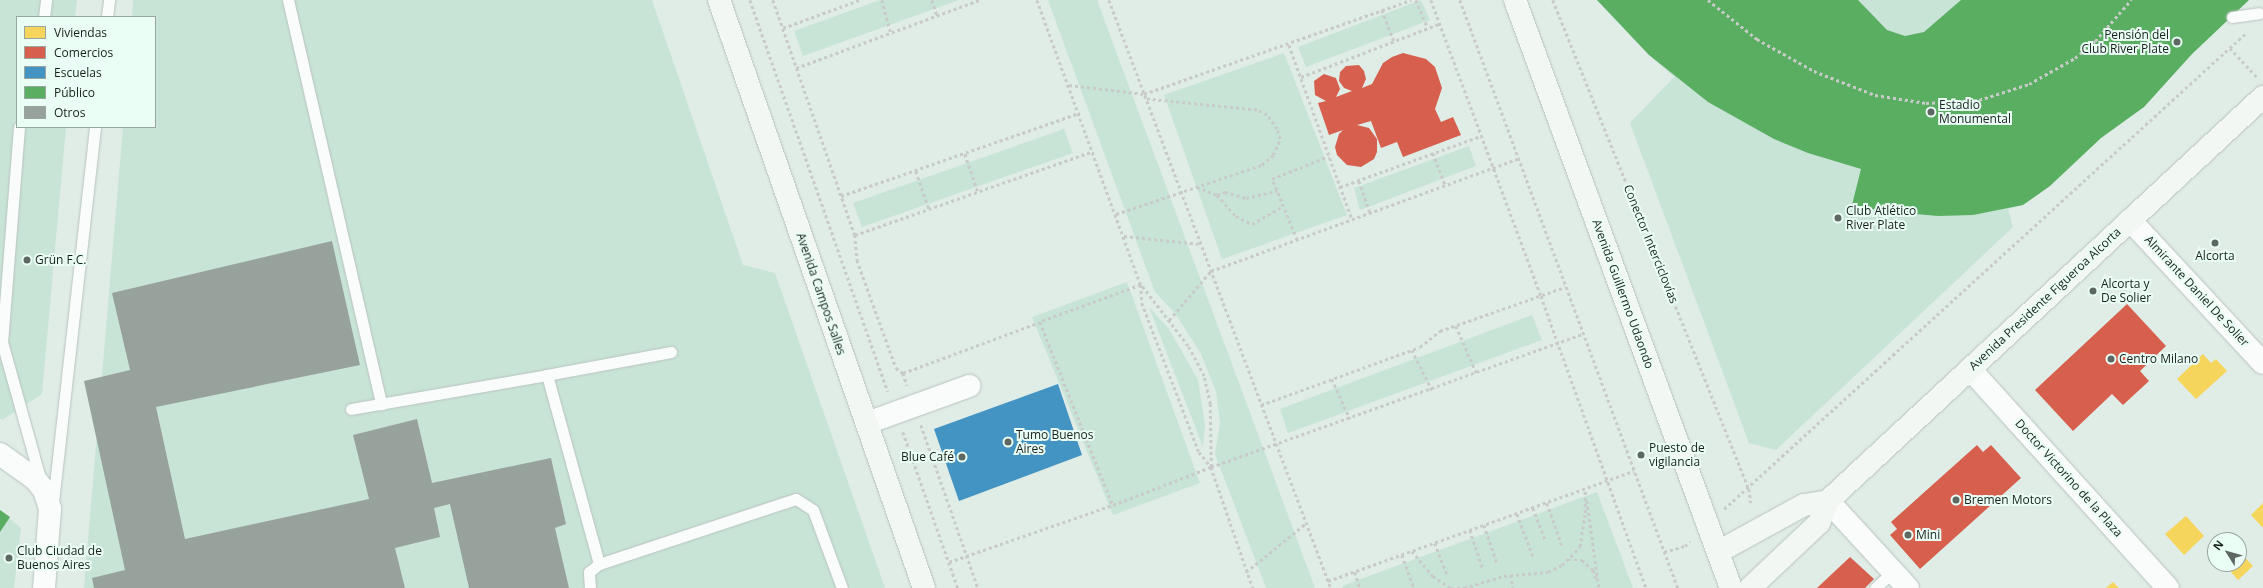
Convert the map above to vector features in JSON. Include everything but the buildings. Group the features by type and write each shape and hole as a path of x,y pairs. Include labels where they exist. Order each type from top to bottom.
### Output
{"main road":[{"name":"Avenida Campos Salles","path":"718,0 924,588"},
{"name":"Avenida Guillermo Udaondo","path":"1515,0 1731,588"},
{"name":"Avenida Presidente Figueroa Alcorta","path":"1750,588 1819,523 1828,501 2130,220 2261,88"},
{"path":"1718,552 1804,505 1828,501"}],"street":[{"name":"Almirante Daniel De Solier","path":"2130,220 2263,363"},
{"name":"Doctor Victorino de la Plaza","path":"1970,369 2168,588"},
{"path":"867,423 968,386"},
{"path":"0,454 35,479 44,490 50,509 51,525 44,588"},
{"path":"1828,501 1908,588"}],"lane":[{"path":"44,16 46,0"},
{"path":"107,16 109,0"},
{"path":"288,0 381,404"},
{"path":"2232,17 2262,13"},
{"path":"19,128 2,342 44,490"},
{"path":"51,525 95,128"},
{"path":"351,409 671,352"},
{"path":"547,375 599,564"},
{"path":"590,588 589,572 599,564 796,499 813,510 842,588"},
{"path":"1874,588 1893,572"}],"path":[{"path":"750,0 905,409 967,555 978,588"},
{"path":"773,0 855,235 857,260 896,368 903,374 905,409 949,562 958,588"},
{"path":"783,28 859,0"},
{"path":"882,0 892,33"},
{"path":"932,0 938,16"},
{"path":"796,68 979,0"},
{"path":"1037,0 1080,114 1141,285 1142,303 1196,445 1211,467 1246,572 1253,588"},
{"path":"1110,0 1277,445 1305,524 1331,588"},
{"path":"1069,85 1144,94 1289,45 1411,0"},
{"path":"1416,0 1428,28"},
{"path":"1431,0 1559,344 1646,588"},
{"path":"1460,0 1520,158 1565,287 1678,588"},
{"name":"Conector Interciclovías","path":"1553,0 1749,489 1751,503"},
{"path":"1708,0 1757,38 1814,71 1875,95 1926,103 1979,100 2029,84 2053,72 2085,50 2114,22 2131,0"},
{"path":"1382,10 1394,41"},
{"path":"1301,77 1439,24"},
{"path":"1664,552 1685,546 1707,523 1749,489 2252,28"},
{"path":"1289,45 1352,219"},
{"path":"2230,48 2261,88"},
{"path":"1116,214 1262,165 1274,155 1280,139 1277,129 1267,115 1257,110 1146,99"},
{"path":"841,196 1080,114"},
{"path":"1340,187 1481,136"},
{"path":"855,235 1093,151"},
{"path":"1433,153 1445,185"},
{"path":"965,154 978,191"},
{"path":"1297,240 1272,179 1329,156"},
{"path":"1169,320 1211,271 1520,158"},
{"path":"916,171 929,209"},
{"path":"1359,180 1370,213"},
{"path":"1197,187 1217,195 1236,216 1252,224 1283,206"},
{"path":"1217,195 1225,192 1246,198 1277,191"},
{"path":"1124,236 1201,244"},
{"path":"903,374 1141,285"},
{"path":"1141,285 1188,346 1204,376 1210,404 1211,467"},
{"path":"1262,405 1412,350 1440,331 1565,287"},
{"path":"1040,322 1114,505"},
{"path":"1456,326 1477,374"},
{"path":"949,562 1114,505 1211,467 1477,374 1583,334"},
{"path":"1412,350 1432,390"},
{"path":"1332,379 1350,419"},
{"path":"1328,581 1608,481 1634,470"},
{"path":"1412,551 1433,576 1451,588 1464,588 1510,575 1548,572 1568,560 1580,547 1583,534 1585,489"},
{"path":"1585,489 1599,588"},
{"path":"1547,503 1563,548"},
{"path":"1533,508 1545,540"},
{"path":"1517,514 1533,556"},
{"path":"1246,572 1305,524"},
{"path":"1484,525 1497,562"},
{"path":"1470,530 1483,569"},
{"path":"1435,543 1448,578"},
{"path":"1402,555 1414,588"},
{"path":"1568,560 1582,560 1593,570 1597,580"},
{"path":"1355,572 1360,588"},
{"path":"1510,575 1513,588"}],"green space":[{"name":"Grün F.C.","path":"0,0 77,0 75,16 16,16 16,128 66,128 42,394 2,420 0,418"},
{"path":"133,0 652,0 743,265 775,273 885,588 84,588 123,128 156,128 156,16 132,16"},
{"path":"880,0 959,0 803,56 794,31"},
{"path":"1048,0 1097,0 1315,588 1266,588 1215,454 1220,423 1216,392 1201,354 1175,313 1155,292"},
{"path":"1421,0 1430,20 1306,67 1298,47"},
{"name":"Club Atlético River Plate","path":"1597,0 2249,0 2192,54 2144,107 2101,138 2023,205 2008,209 2013,227 1776,450 1749,443 1630,123 1674,77 1649,55"},
{"path":"1284,53 1347,215 1222,259 1164,95"},
{"path":"1064,129 1073,153 862,227 853,203"},
{"path":"1469,146 1476,166 1360,210 1354,188"},
{"path":"1127,282 1200,483 1113,515 1032,317"},
{"path":"1149,307 1169,329 1198,380 1205,425 1203,447"},
{"path":"1532,315 1542,340 1288,433 1280,409"},
{"path":"1597,492 1633,588 1343,588 1342,586"},
{"name":"Club Ciudad de Buenos Aires","path":"0,510 21,528 14,588 0,588"}],"place":[{"name":"Pensión del Club River Plate","path":"2177,42"},
{"name":"Estadio Monumental","path":"1931,112"},
{"name":"Club Atlético River Plate","path":"1838,218"},
{"name":"Alcorta","path":"2215,243"},
{"name":"Grün F.C.","path":"27,260"},
{"name":"Alcorta y De Solier","path":"2093,291"},
{"name":"Centro Milano","path":"2111,359"},
{"name":"Tumo Buenos Aires","path":"1008,442"},
{"name":"Puesto de vigilancia","path":"1641,455"},
{"name":"Blue Café","path":"962,457"},
{"name":"Bremen Motors","path":"1956,500"},
{"name":"Mini","path":"1908,535"},
{"name":"Club Ciudad de Buenos Aires","path":"9,558"}]}
